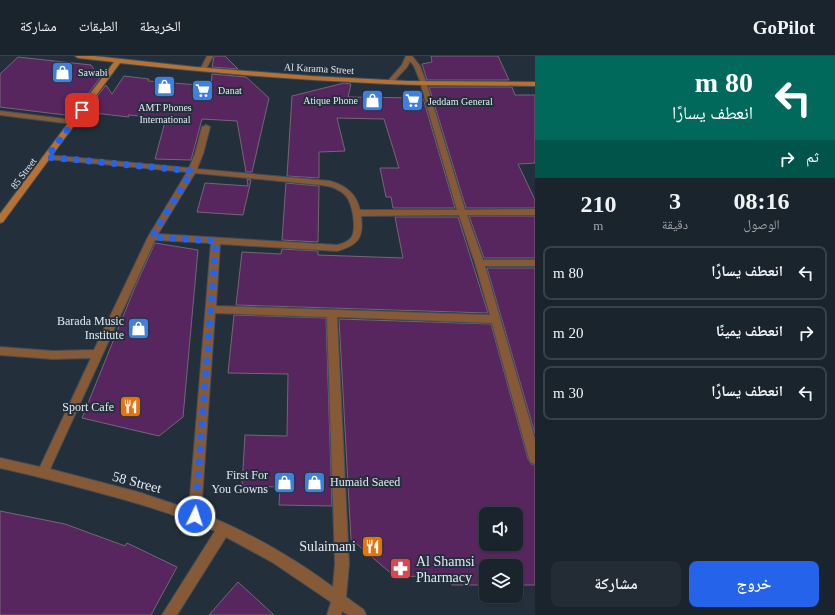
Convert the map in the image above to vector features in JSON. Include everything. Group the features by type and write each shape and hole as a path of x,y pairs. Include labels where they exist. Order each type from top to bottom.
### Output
{"main road":[{"name":"Al Karama Street","path":"78,56 203,70 390,82 534,85"},
{"name":"85 Street","path":"1,216 118,61"}],"street":[{"path":"203,70 210,56"},
{"path":"390,82 401,72 409,56 417,66 423,82 462,212 480,263 535,458"},
{"path":"0,113 73,122"},
{"path":"43,472 152,237 192,171 199,154 206,127"},
{"path":"47,157 329,184 340,187 349,193 354,200 357,214 358,235 354,241 337,248 152,237"},
{"path":"357,214 535,212"},
{"path":"195,516 216,241"},
{"path":"480,263 535,263"},
{"path":"210,309 496,319"},
{"path":"332,313 342,564 338,599 334,615"},
{"path":"0,351 53,354 97,354"},
{"name":"58 Street","path":"0,463 43,472 162,504 195,516 267,551 359,615"},
{"path":"169,615 224,529"}],"building":[{"path":"214,56 225,56 238,69 212,67"},
{"path":"431,56 498,56 509,80 427,80 422,64 432,62"},
{"path":"18,57 91,65 100,78 75,111 69,111 65,115 0,107 0,74"},
{"path":"212,74 246,77 269,98 252,172 246,172 237,121 202,119 191,160 155,159 166,118 128,115 129,117 85,112 106,85 112,94 124,76 149,79 148,81 211,86"},
{"path":"344,83 351,84 348,97 423,98 455,208 393,208 391,197 386,197 380,168 399,168 384,119 337,118 345,151 319,152 319,178 287,176 292,96"},
{"path":"429,87 512,87 515,95 535,95 535,163 518,164 535,200 535,208 466,208"},
{"path":"247,179 251,180 243,215 197,212 205,183 248,186"},
{"path":"286,183 319,186 318,242 282,240"},
{"path":"469,216 535,216 535,258 484,258"},
{"path":"395,217 458,217 488,313 236,305 242,252 281,254 282,249 318,251 318,255 403,258"},
{"path":"155,243 198,250 183,417 159,436 82,418 135,287"},
{"path":"487,268 535,268 535,434"},
{"path":"234,315 326,318 332,506 279,505 280,487 242,486 245,435 287,436 288,374 228,373"},
{"path":"339,319 491,324 528,459 531,464 535,465 535,585 523,585 523,559 479,559 479,585 452,585 451,577 394,576 351,539"},
{"path":"0,511 65,524 125,546 127,543 177,567 151,615 0,615"},
{"path":"238,582 274,615 209,615"}],"place":[{"name":"Sawabi","path":"62,72"},
{"name":"AMT Phones International","path":"165,87"},
{"name":"Danat","path":"203,90"},
{"name":"Atique Phone","path":"373,100"},
{"name":"Jeddam General","path":"413,101"},
{"name":"Barada Music Institute","path":"139,328"},
{"name":"Sport Cafe","path":"130,407"},
{"name":"First For You Gowns","path":"284,482"},
{"name":"Humaid Saeed","path":"314,482"},
{"name":"Sulaimani","path":"372,546"},
{"name":"Al Shamsi Pharmacy","path":"401,569"}],"route":[{"path":"82,110 47,157 192,171 152,237 216,241 195,516"}]}
